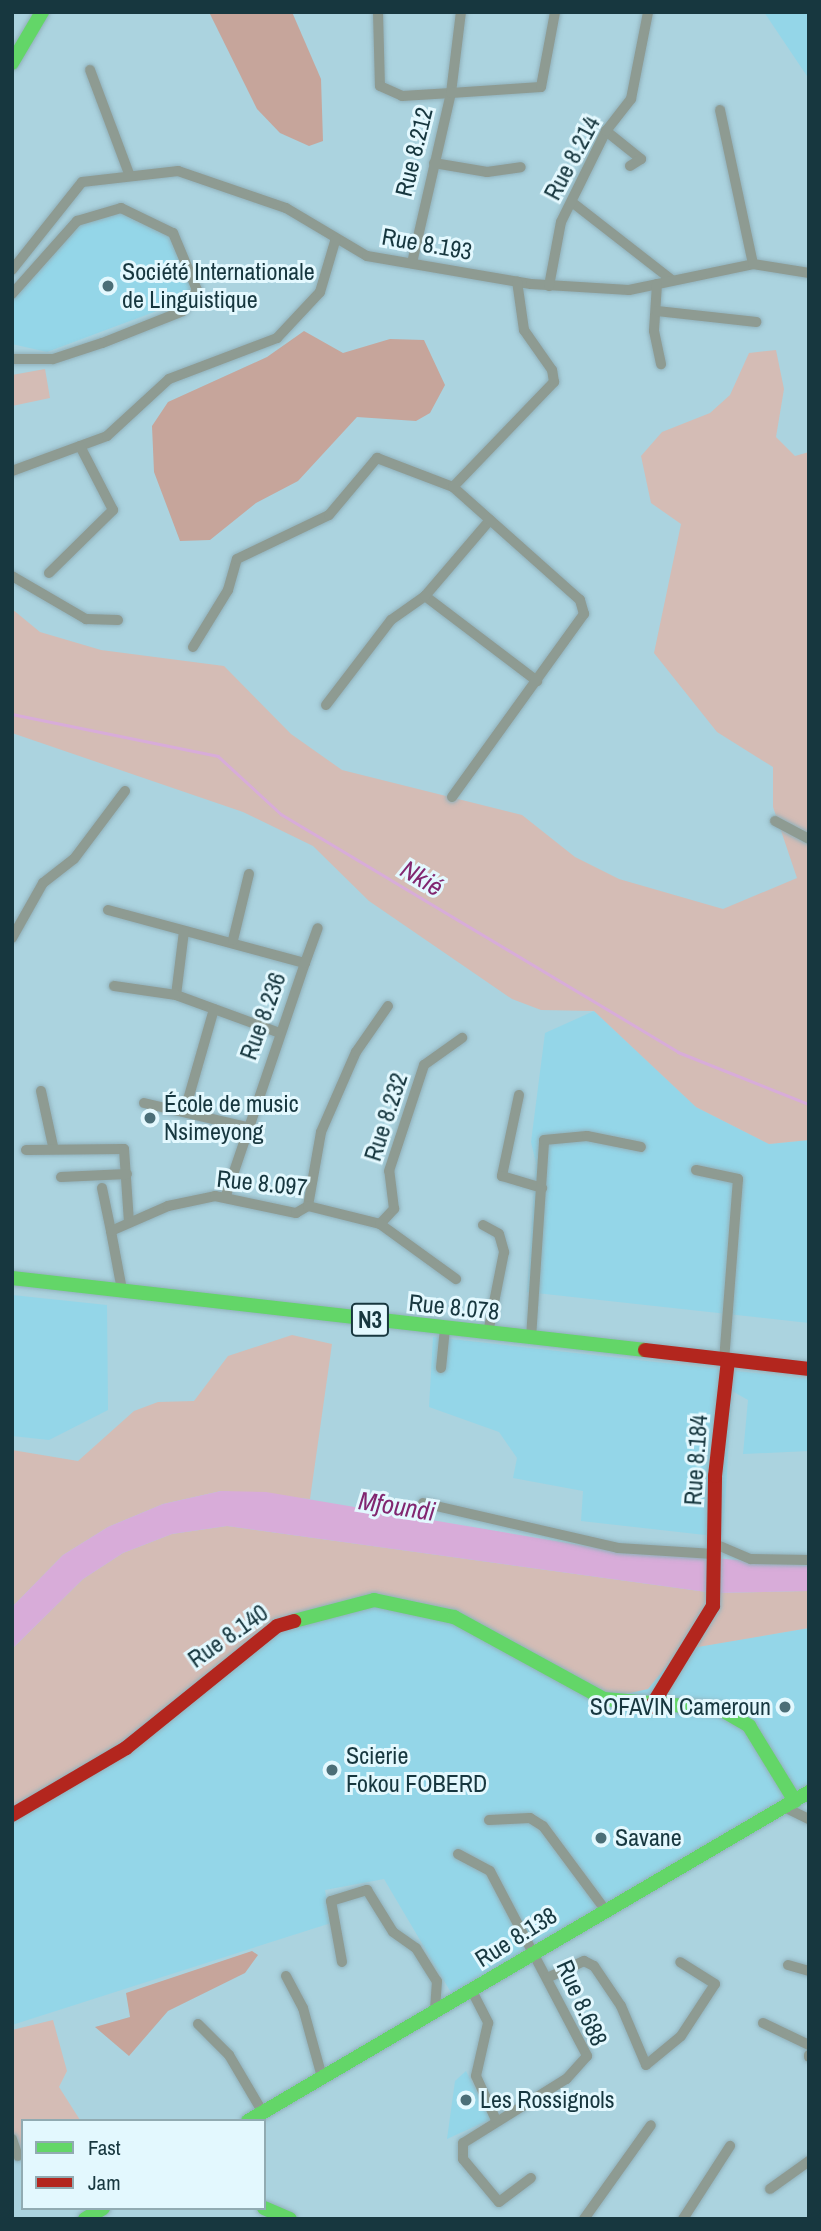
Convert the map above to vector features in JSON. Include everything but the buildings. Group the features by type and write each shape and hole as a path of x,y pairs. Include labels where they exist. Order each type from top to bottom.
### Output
{"main road":[{"path":"12,63 42,12"},
{"name":"Rue 8.078","path":"12,1278 809,1369"},
{"name":"Rue 8.184","path":"651,1707 709,1618 714,1592 715,1476 726,1360"},
{"name":"Rue 8.140","path":"12,1815 126,1748 276,1626 374,1600 454,1617 604,1699 651,1707 720,1709 749,1726 790,1804"},
{"name":"Rue 8.138","path":"250,2119 472,1991 604,1908 809,1792"},
{"path":"271,2213 290,2219"}],"street":[{"path":"378,12 377,75 386,93 451,93 461,12"},
{"name":"Rue 8.212","path":"412,263 451,93 541,87 555,12"},
{"name":"Rue 8.214","path":"549,286 555,239 606,131 631,99 648,12"},
{"path":"90,70 129,174"},
{"path":"720,110 753,264"},
{"path":"606,131 641,159 630,166"},
{"path":"434,163 487,172 521,167"},
{"name":"Rue 8.193","path":"12,270 76,186 129,174 202,176 286,208 367,256 549,286 614,291 753,264 809,273"},
{"path":"573,203 672,281"},
{"path":"12,294 77,221 121,208 173,233 197,290 183,311 102,344 52,359 12,359"},
{"path":"12,471 107,436 169,379 256,348 294,325 320,292 336,238"},
{"path":"453,487 554,382 552,370 524,330 517,281"},
{"path":"657,284 656,311 661,364"},
{"path":"656,311 756,322"},
{"path":"49,573 113,510 80,446"},
{"path":"193,647 228,590 237,559 329,515 377,458 453,487 583,606 584,614 452,797"},
{"path":"327,705 391,620 425,596 490,520"},
{"path":"12,576 86,619 118,620"},
{"path":"425,596 537,681"},
{"path":"12,938 43,883 74,859 125,791"},
{"path":"775,821 809,839"},
{"path":"233,940 249,874"},
{"name":"Rue 8.236","path":"108,910 184,931 233,940 305,963 277,1032 225,1198"},
{"path":"305,963 318,928"},
{"path":"176,995 184,931"},
{"path":"114,986 176,995 277,1032"},
{"path":"308,1206 325,1122 356,1052 388,1006"},
{"path":"185,1110 214,1009"},
{"name":"Rue 8.232","path":"380,1224 394,1209 389,1171 424,1065 462,1038"},
{"path":"41,1091 53,1146"},
{"path":"519,1095 502,1176 542,1188"},
{"path":"144,1103 185,1110 247,1127"},
{"path":"531,1338 544,1140 587,1136 641,1147"},
{"path":"26,1150 53,1146 120,1148 127,1174 128,1222"},
{"path":"696,1170 738,1179 726,1360"},
{"path":"61,1177 127,1174"},
{"path":"102,1188 122,1290"},
{"name":"Rue 8.097","path":"111,1231 128,1222 192,1200 225,1198 296,1213 308,1206 380,1224 456,1279"},
{"path":"483,1224 499,1234 504,1252 488,1333"},
{"path":"441,1367 445,1328"},
{"path":"423,1503 618,1548 715,1553 751,1559 809,1560"},
{"path":"790,1804 809,1819"},
{"path":"489,1820 530,1818 543,1826 604,1908"},
{"name":"Rue 8.688","path":"458,1854 490,1871 536,1952 587,2061 463,2143 463,2159 499,2202 531,2178"},
{"path":"342,1962 331,1901 367,1890 393,1932 416,1948 438,1981 435,2012"},
{"path":"547,1978 576,1964 594,1966 621,2006 646,2065 681,2036 715,1984 680,1962"},
{"path":"788,1965 809,1971"},
{"path":"286,1976 303,2008 321,2077"},
{"path":"472,1991 488,2023 476,2076 496,2120"},
{"path":"198,2024 229,2055 262,2111"},
{"path":"763,2024 809,2045"},
{"path":"584,2219 650,2125"},
{"path":"12,2139 18,2157"},
{"path":"683,2219 730,2146"},
{"path":"770,2189 809,2161"}],"shaded area":[{"path":"209,12 292,12 321,79 323,141 309,146 280,133 257,109"},
{"path":"764,12 809,12 809,79"},
{"name":"Société Internationale de Linguistique","path":"123,211 174,236 197,296 47,352 12,344 12,298 72,225"},
{"path":"304,331 343,353 390,339 424,340 445,385 430,413 416,421 357,417 298,481 256,503 210,540 180,541 154,472 152,426 168,402 267,357"},
{"path":"776,350 784,389 776,437 795,456 809,452 809,1140 769,1144 696,1107 594,1011 541,1010 512,999 369,901 313,846 243,812 12,733 12,609 40,632 101,650 224,666 291,734 342,770 522,815 575,857 619,879 723,909 797,878 773,807 773,767 717,732 654,653 681,524 651,503 641,456 662,432 710,413 730,395 749,353"},
{"path":"45,369 50,398 12,406 12,375"},
{"path":"594,1011 696,1107 769,1144 809,1140 809,1323 527,1292 536,1163 531,1142 545,1033"},
{"path":"12,1295 107,1305 108,1410 49,1440 12,1436"},
{"path":"292,1335 332,1344 310,1499 221,1491 163,1504 108,1527 63,1555 12,1607 12,1450 78,1461 134,1411 158,1402 194,1401 228,1356"},
{"path":"433,1337 809,1379 809,1451 743,1454 748,1400 732,1391 723,1537 581,1521 583,1491 513,1478 517,1458 499,1432 429,1407"},
{"path":"221,1491 266,1492 597,1548 809,1566 809,1591 714,1593 227,1526 172,1534 123,1553 83,1579 12,1649 12,1607 63,1555 108,1527 163,1504"},
{"path":"227,1526 714,1593 809,1591 809,1628 680,1650 648,1689 604,1699 454,1617 374,1600 277,1626 126,1748 12,1815 12,1649 83,1579 123,1553 172,1534"},
{"path":"374,1600 679,1650 809,1628 809,1783 456,2001 384,1879 325,1890 331,1923 12,2025 12,1815 253,1642"},
{"path":"252,1951 258,1955 245,1973 168,2011 129,2056 95,2027 130,2017 126,1993"},
{"path":"53,2020 67,2071 59,2087 79,2119 21,2119 21,2152 12,2150 12,2030"},
{"name":"Les Rossignols","path":"466,2071 491,2119 447,2139 455,2081"}],"waterway":[{"name":"Nkié","path":"12,714 218,756 281,814 678,1052 809,1104"}],"traffic: fast":[{"path":"12,63 42,12"},
{"path":"12,1278 645,1350"},
{"path":"294,1621 374,1600 454,1617 604,1699 720,1709 749,1726 795,1801"},
{"path":"251,2119 809,1792"},
{"path":"266,2209 290,2219"},
{"path":"85,2219 100,2210"}],"traffic: jam":[{"path":"645,1350 809,1369"},
{"path":"651,1707 713,1606 715,1476 728,1361"},
{"path":"12,1815 126,1748 277,1626 294,1621"}],"place":[{"name":"Société Internationale de Linguistique","path":"108,286"},
{"name":"École de music Nsimeyong","path":"150,1118"},
{"name":"SOFAVIN Cameroun","path":"785,1707"},
{"name":"Scierie Fokou FOBERD","path":"332,1770"},
{"name":"Savane","path":"601,1838"},
{"name":"Les Rossignols","path":"466,2100"}],"water label":[{"name":"Mfoundi","path":"397,1506"}]}
